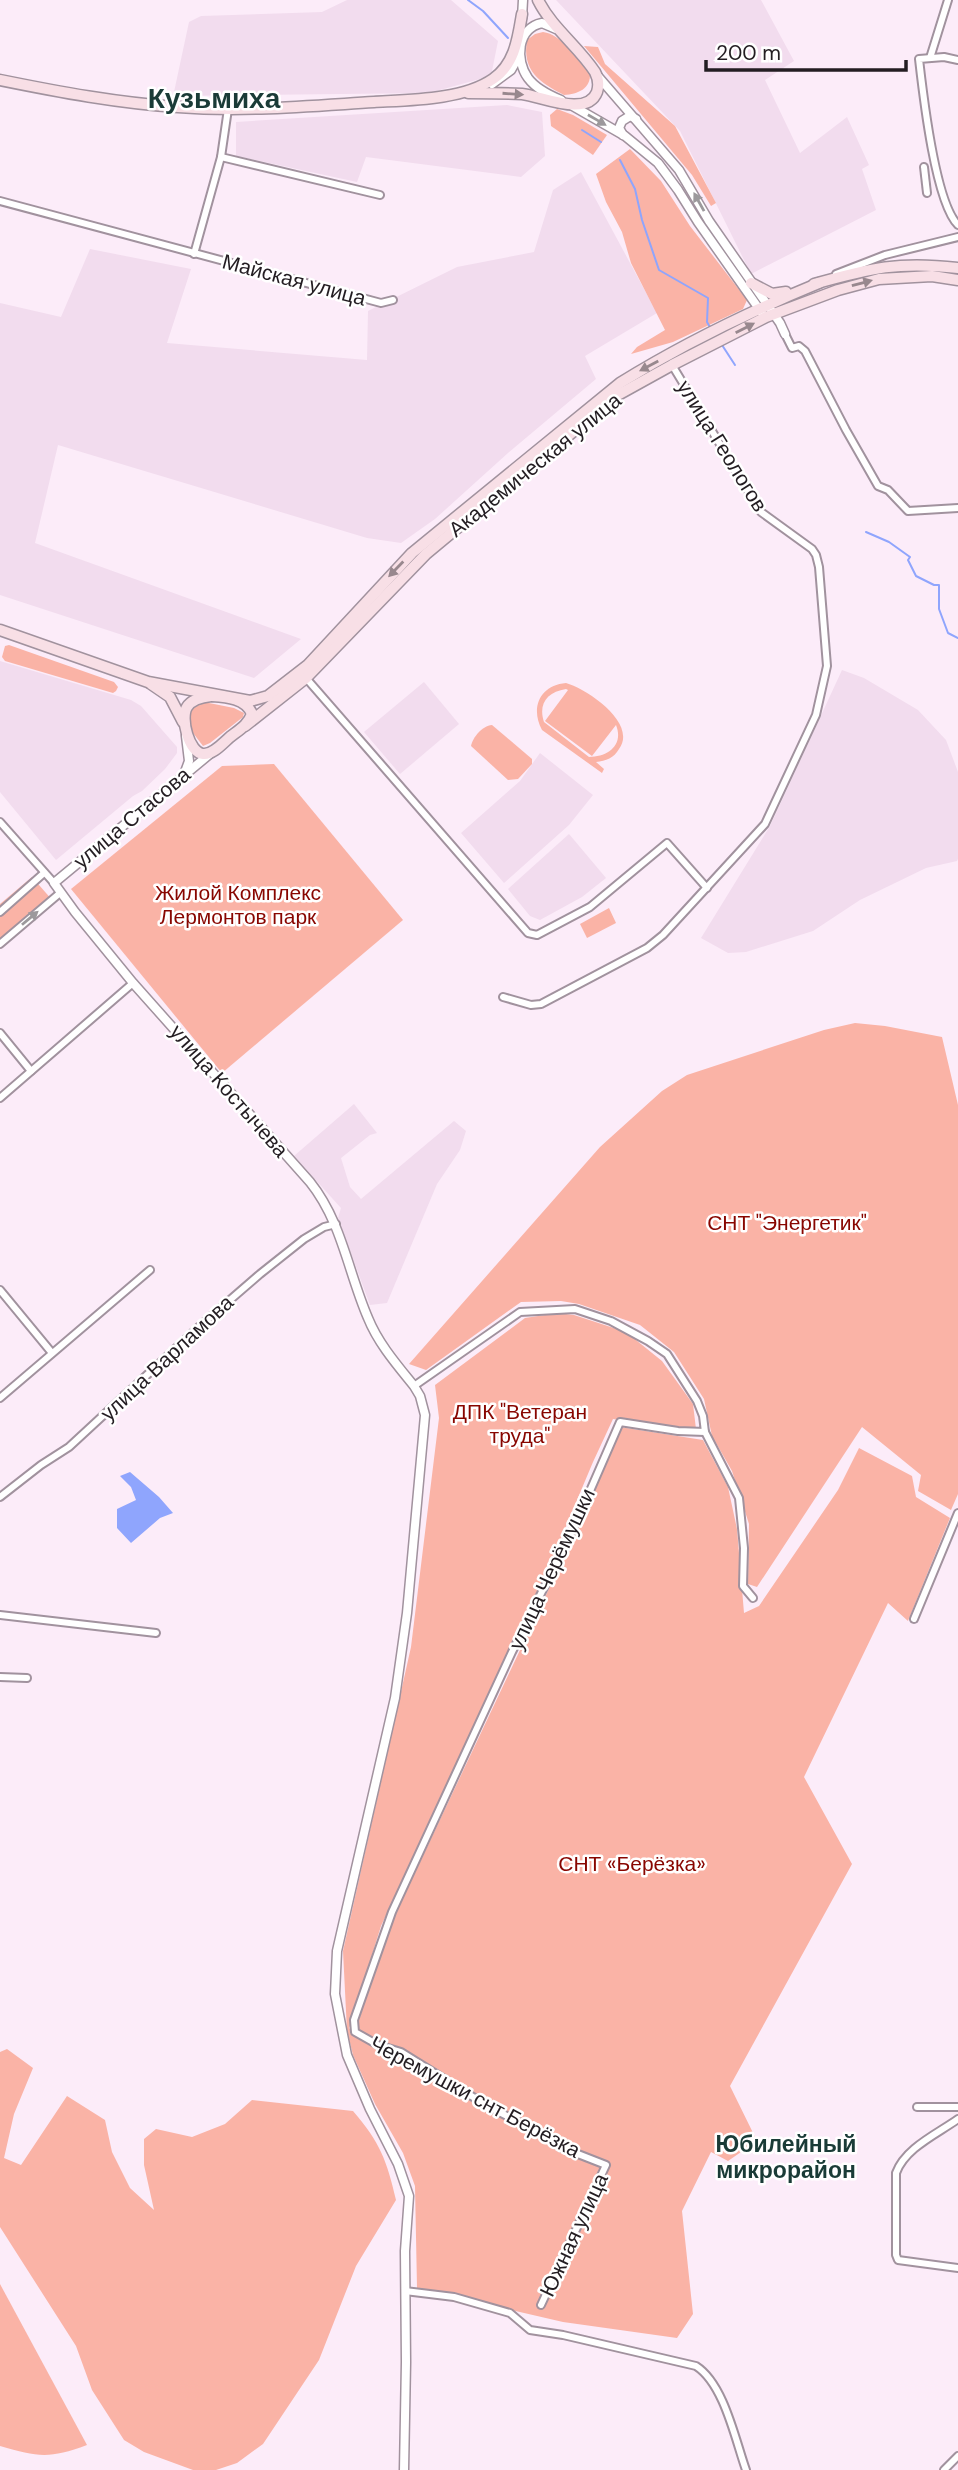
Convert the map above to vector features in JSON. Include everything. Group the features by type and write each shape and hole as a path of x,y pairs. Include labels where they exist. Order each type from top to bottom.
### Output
{"main road":[{"path":"457,93 523,94 570,105 581,105 593,99 598,88 596,74 561,33 538,0"},
{"path":"0,80 120,101 177,107 228,109 409,100 457,93 492,80 507,65 515,48 522,14"},
{"path":"751,282 766,292 780,294 888,265 958,268"},
{"name":"Академическая улица","path":"245,726 306,678 412,568 468,518 616,396 716,337 838,290 879,279 932,276 958,280"},
{"path":"0,631 148,682 250,701 275,692 308,665 412,553 597,400 646,367 716,337 763,307 819,283"},
{"path":"148,682 170,697 178,709 185,726 196,752 201,754 211,753 245,726 250,718 250,710 244,704 228,697 211,696 193,701 187,707 185,726"}],"street":[{"path":"523,0 524,36"},
{"path":"930,58 948,0"},
{"path":"478,87 490,85 516,64 524,36 530,27 540,23 551,25 561,33"},
{"path":"520,50 521,62 530,80 543,92 625,136 666,173 785,334 792,348 799,346 805,351 878,486 888,490 908,511 958,508"},
{"path":"958,60 944,57 919,59 925,112 942,191 948,209 958,225"},
{"path":"596,74 679,170 709,221 751,282 763,307"},
{"name":"Майская улица","path":"194,254 221,157 228,109"},
{"path":"625,136 620,130 621,122 630,116 636,119"},
{"path":"221,157 380,195"},
{"path":"924,167 928,193"},
{"name":"Майская улица","path":"0,201 381,303 393,300"},
{"path":"819,283 850,267 885,255 958,237"},
{"name":"улица Геологов","path":"503,997 531,1005 541,1004 643,951 663,935 765,824 816,715 827,658 816,555 812,549 761,512 672,365"},
{"path":"306,678 528,933 537,935 590,907 667,843 707,888"},
{"path":"179,779 187,769 188,761 185,726"},
{"name":"улица Стасова","path":"54,883 211,753"},
{"name":"улица Костычева","path":"0,822 54,883 133,983 327,1204 372,1328 414,1386 425,1415 404,1640 395,1698 337,1951 335,1994 347,2055 398,2164 409,2196 405,2251 404,2470"},
{"name":"улица Стасова","path":"0,912 44,873"},
{"name":"улица Стасова","path":"0,944 60,892"},
{"path":"0,1098 133,983"},
{"path":"0,1033 31,1071"},
{"name":"улица Варламова","path":"0,1497 69,1447 260,1274 304,1240 324,1227 336,1224"},
{"path":"0,1398 150,1269"},
{"path":"0,1290 52,1353"},
{"path":"414,1386 520,1311 575,1309 611,1321 648,1341 667,1354 683,1378 700,1408 705,1432 739,1498 744,1548 743,1586 753,1598"},
{"name":"улица Черёмушки","path":"354,2020 392,1912 512,1652 576,1523 620,1422 678,1431 705,1432"},
{"path":"914,1619 958,1513"},
{"path":"0,1615 156,1633"},
{"path":"0,1677 27,1678"},
{"name":"Черемушки снт Берёзка","path":"354,2020 355,2032 378,2045 401,2052 489,2108 539,2132 560,2147 606,2165"},
{"path":"917,2106 958,2107"},
{"path":"958,2119 899,2162 896,2173 898,2260 958,2268"},
{"name":"Южная улица","path":"541,2305 606,2165"},
{"path":"405,2291 454,2297 510,2313 530,2330 563,2334 696,2366 705,2372 717,2388 746,2470"},
{"path":"944,2470 958,2456"}],"shaded area":[{"path":"347,0 451,0 498,41 491,76 429,93 177,96 174,92 189,22 201,16 322,12"},
{"path":"556,0 761,0 794,61 765,80 800,153 847,117 869,165 862,169 876,210 751,274 680,131"},
{"path":"507,105 542,112 545,156 521,177 366,157 357,182 236,156 236,122"},
{"path":"581,172 657,313 585,356 596,379 435,519 401,543 367,538 58,445 35,543 301,639 254,678 0,595 0,303 61,317 90,249 191,269 167,343 367,360 368,311 457,267 534,252 553,190"},
{"path":"0,661 131,700 141,706 177,747 177,753 165,769 142,791 56,860 0,792"},
{"path":"842,670 864,678 918,710 946,740 958,772 958,859 926,868 860,900 813,931 746,952 728,953 701,938 770,826"},
{"path":"424,682 459,724 400,774 364,732"},
{"path":"540,753 593,795 569,825 504,883 461,833 520,781"},
{"path":"569,834 606,878 582,897 540,920 530,916 508,889"},
{"path":"354,1104 377,1133 370,1135 341,1158 350,1187 361,1199 454,1121 466,1131 460,1150 437,1184 387,1303 370,1305 338,1218 341,1208 294,1156"}],"green space":[{"path":"543,32 563,42 590,73 583,90 564,95 534,74 527,60 527,40"},
{"path":"584,46 598,47 605,64 675,126 716,203 711,206 692,175"},
{"path":"557,109 607,135 593,155 551,126 550,115"},
{"path":"630,149 661,181 690,226 747,300 743,309 673,342 631,354 637,347 665,330 631,263 622,232 606,202 596,174"},
{"path":"9,645 114,682 118,687 113,693 5,661 2,657 5,646"},
{"path":"566,683 586,692 608,708 622,729 623,739 617,752 603,761 596,762 604,769 602,773 542,730 537,706 544,693","holes":["568,690 545,721 592,756 616,725 618,738 608,752 589,757 544,722 543,704 554,693"]},
{"path":"204,702 234,708 244,713 243,717 203,746 190,729 190,710"},
{"path":"492,725 532,759 532,764 518,779 508,780 471,746 478,732"},
{"name":"Жилой Комплекс Лермонтов парк","path":"274,764 403,920 222,1073 71,889 222,766"},
{"path":"32,877 53,901 0,947 0,904"},
{"path":"609,908 616,923 587,938 580,924"},
{"name":"СНТ \"Энергетик\"","path":"855,1023 942,1037 958,1105 958,1494 951,1510 918,1491 921,1475 862,1427 757,1587 748,1584 749,1524 732,1471 712,1436 704,1399 674,1352 640,1325 579,1304 561,1301 521,1302 426,1370 409,1364 600,1147 662,1091 687,1075 824,1030"},
{"name":"СНТ «Берёзка»","path":"558,1313 574,1315 626,1332 662,1361 693,1404 696,1429 613,1419 543,1581 381,1926 349,2029 359,2020 387,1932 554,1578 620,1427 703,1440 728,1487 737,1529 744,1613 759,1606 838,1490 859,1448 912,1476 916,1497 950,1518 908,1621 888,1603 804,1777 852,1864 730,2086 757,2141 728,2161 711,2152 682,2211 693,2314 677,2338 563,2322 417,2288 415,2186 403,2153 375,2104 353,2055 347,2031 343,1951 411,1647 439,1418 435,1385 525,1318"},
{"path":"7,2049 33,2068 14,2114 4,2158 21,2165 67,2096 105,2120 112,2152 130,2188 154,2210 144,2165 144,2139 156,2129 192,2137 225,2124 252,2100 353,2111 370,2132 386,2163 396,2200 356,2266 319,2360 263,2444 237,2463 216,2470 193,2470 144,2452 124,2440 92,2390 76,2346 0,2227 0,2052"},
{"path":"0,2284 87,2445 63,2453 44,2455 0,2446"}],"water":[{"path":"130,1472 173,1513 160,1518 131,1543 117,1528 117,1509 136,1500 131,1487 120,1476"}],"waterway":[{"path":"468,0 483,11 508,38"},
{"path":"582,130 601,142"},
{"name":"Кузьмиха","path":"620,160 635,189 659,270 708,298 707,322 711,329"},
{"name":"Кузьмиха","path":"722,345 735,365"},
{"name":"Кузьмиха","path":"866,532 889,542 910,557 908,560 916,576 939,585 939,609 948,633 958,638"}],"district":[{"name":"Кузьмиха","path":"214,98"},
{"name":"Юбилейный микрорайон","path":"786,2157"}],"park label":[{"name":"ДПК \"Ветеран труда\"","path":"520,1424"}]}
